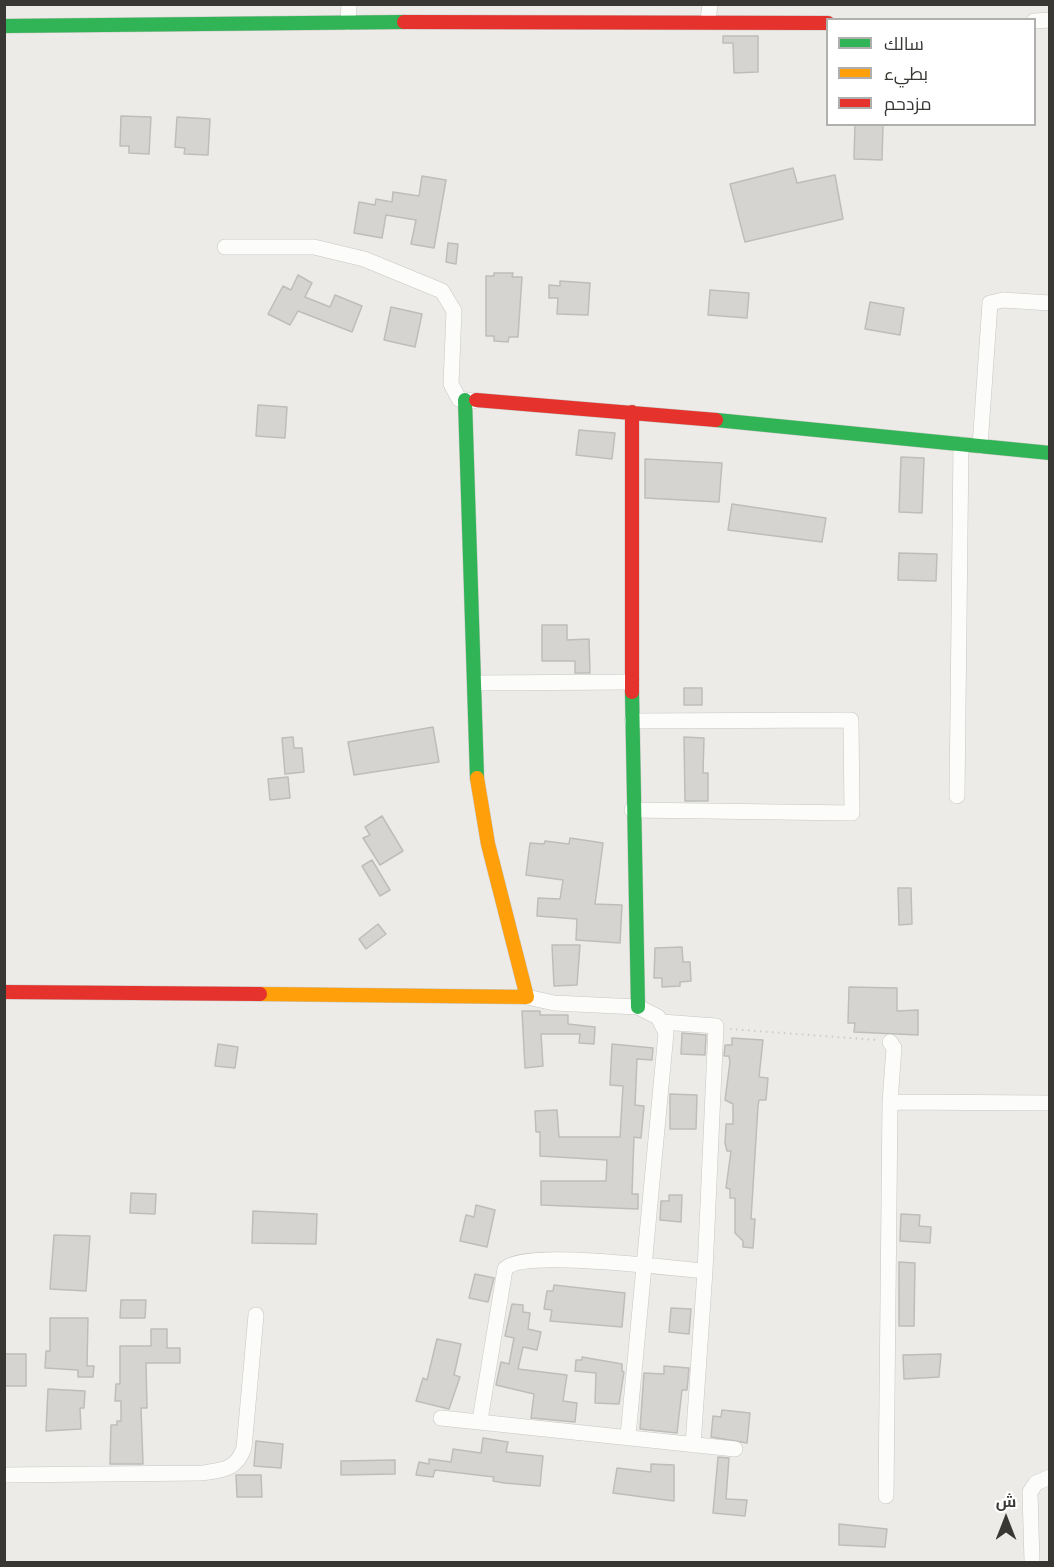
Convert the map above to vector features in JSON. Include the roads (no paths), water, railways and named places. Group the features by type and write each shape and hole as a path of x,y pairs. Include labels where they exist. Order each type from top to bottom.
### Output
{"street":[{"path":"348,22 349,4"},
{"path":"708,21 710,4"},
{"path":"4,26 348,22 826,23"},
{"path":"225,247 315,247 364,259 442,291 454,311 452,388 456,396 471,400 633,412 1050,453"},
{"path":"980,446 990,303 1003,300 1050,303"},
{"path":"471,400 477,777 488,844 527,997"},
{"path":"633,412 632,810 638,1007"},
{"path":"957,796 961,444"},
{"path":"475,683 632,682"},
{"path":"632,721 851,720 852,813 632,810"},
{"path":"4,992 527,997 554,1004 638,1007 651,1011 662,1022 666,1033 628,1436"},
{"path":"662,1022 716,1026 705,1271 693,1445"},
{"path":"886,1496 890,1102 894,1048 890,1042"},
{"path":"890,1102 1050,1103"},
{"path":"480,1420 506,1269 509,1264 522,1260 583,1260 705,1271"},
{"path":"4,1475 202,1473 228,1470 240,1458 244,1448 256,1315"},
{"path":"441,1418 480,1420 735,1449"},
{"path":"1032,1563 1030,1492 1036,1483 1050,1477"}]}
